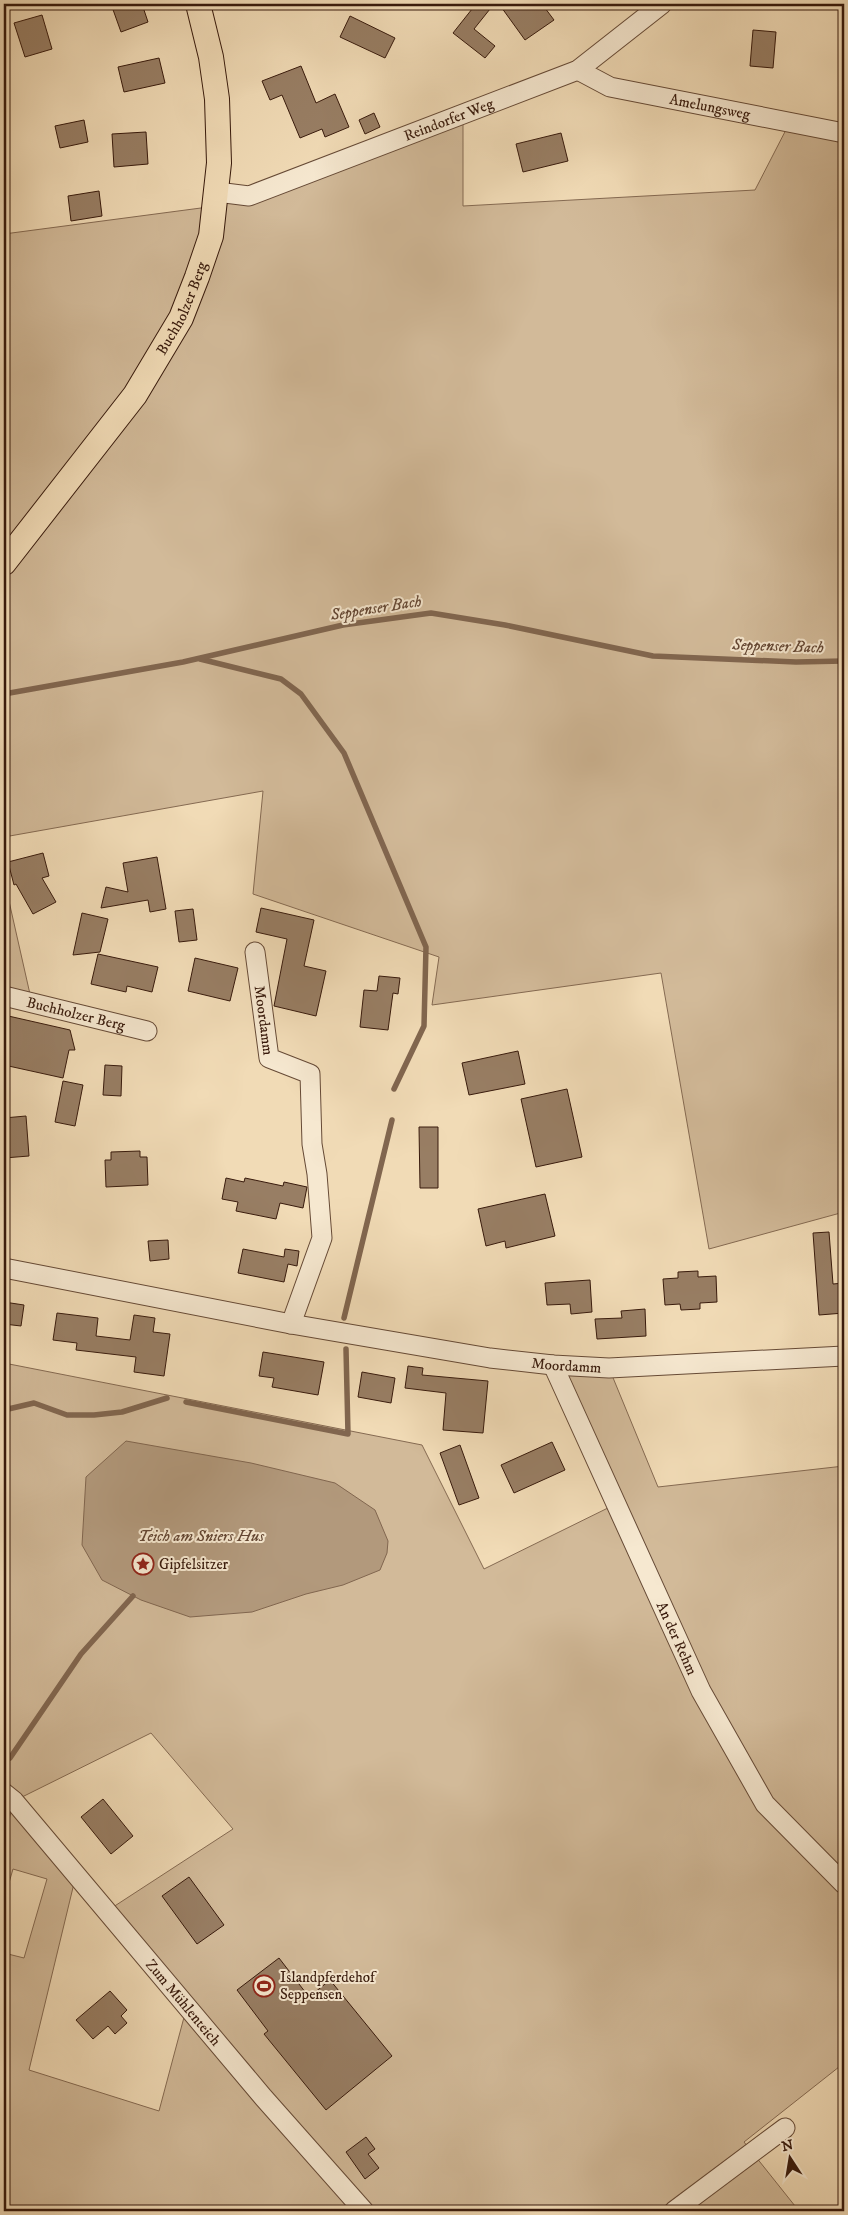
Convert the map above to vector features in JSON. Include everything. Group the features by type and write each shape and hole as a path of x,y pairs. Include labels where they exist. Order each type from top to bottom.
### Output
{"main road":[{"name":"Buchholzer Berg","path":"4,563 135,395 180,318 197,277 211,236 218,192 219,163 217,99 211,58 198,4"}],"street":[{"name":"Reindorfer Weg","path":"218,192 249,196 578,70 662,4"},
{"name":"Amelungsweg","path":"578,70 610,86 844,133"},
{"name":"Moordamm","path":"255,952 269,1058 310,1074 312,1144 317,1174 322,1238 291,1324"},
{"name":"Buchholzer Berg","path":"4,996 147,1031"},
{"name":"Moordamm","path":"4,1268 291,1324 490,1358 552,1365 609,1368 844,1356"},
{"name":"An der Rehm","path":"552,1365 706,1700 764,1804 844,1884"},
{"name":"Zum Mühlenteich","path":"4,1793 14,1801 263,2097 364,2211"},
{"path":"674,2211 785,2128"}],"shaded area":[{"path":"463,114 463,206 755,190 790,122 844,133 844,1212 709,1249 661,973 432,1005 439,957 253,894 263,791 4,837 4,234 216,206 217,192 249,196"},
{"path":"4,879 32,1003 4,996"},
{"path":"4,1363 422,1445 484,1569 616,1504 553,1365 609,1368 658,1487 844,1466 844,2063 744,2142 799,2211 4,2211 4,1953 24,1958 47,1879 13,1869 4,1900 4,1838 14,1801 4,1793","holes":["151,1733 233,1829 107,1911 187,2006 159,2111 29,2070 76,1875 14,1801"]}],"water":[{"name":"Teich am Sniers Hus","path":"126,1441 251,1463 335,1483 375,1510 388,1541 387,1553 380,1570 343,1585 306,1594 252,1612 190,1617 141,1600 102,1580 82,1545 86,1477"}],"building":[{"path":"111,4 142,4 148,22 121,32"},
{"path":"476,4 494,4 474,29 495,46 485,58 453,33"},
{"path":"499,4 542,4 554,20 525,40"},
{"path":"42,15 52,49 25,57 14,23"},
{"path":"350,16 395,38 385,58 340,37"},
{"path":"753,30 776,32 773,68 750,66"},
{"path":"159,58 165,83 124,92 118,67"},
{"path":"301,66 316,103 335,94 349,127 325,137 322,129 300,138 282,95 270,100 262,81"},
{"path":"374,113 380,127 365,134 359,120"},
{"path":"84,120 88,142 60,148 55,126"},
{"path":"146,132 148,164 114,167 112,134"},
{"path":"561,133 568,161 523,172 516,144"},
{"path":"99,191 102,216 71,221 68,196"},
{"path":"43,853 49,876 42,878 56,902 33,914 16,884 14,885 8,862"},
{"path":"157,857 166,909 150,912 148,900 101,908 106,887 128,892 123,863"},
{"path":"261,908 314,920 304,966 326,971 316,1016 274,1006 287,939 256,932"},
{"path":"193,909 197,940 179,942 175,911"},
{"path":"82,913 108,919 100,952 73,955"},
{"path":"98,954 158,967 152,992 127,986 126,992 91,984"},
{"path":"195,958 238,968 230,1001 188,991"},
{"path":"379,976 400,978 398,994 393,993 388,1030 360,1027 364,990 377,991"},
{"path":"4,1015 70,1030 75,1050 69,1050 63,1078 4,1065"},
{"path":"518,1051 525,1084 469,1095 462,1063"},
{"path":"105,1065 122,1066 121,1096 103,1095"},
{"path":"63,1081 83,1085 75,1126 55,1122"},
{"path":"567,1089 582,1157 536,1167 521,1099"},
{"path":"26,1116 29,1156 4,1158 4,1118"},
{"path":"419,1127 438,1127 438,1188 420,1188"},
{"path":"140,1151 140,1157 147,1157 148,1185 106,1187 105,1160 111,1160 111,1152"},
{"path":"226,1178 244,1182 245,1178 283,1186 284,1182 307,1187 303,1208 280,1203 276,1219 236,1211 238,1202 222,1199"},
{"path":"545,1194 555,1236 506,1248 505,1241 486,1246 478,1209"},
{"path":"829,1232 833,1284 844,1283 844,1313 819,1315 813,1233"},
{"path":"168,1240 169,1259 150,1261 148,1241"},
{"path":"243,1249 284,1257 285,1249 299,1251 297,1266 288,1264 284,1282 238,1273"},
{"path":"698,1271 698,1277 716,1276 717,1302 700,1303 700,1309 681,1310 680,1304 665,1305 663,1279 678,1278 678,1272"},
{"path":"590,1280 592,1312 571,1314 570,1304 547,1305 545,1283"},
{"path":"4,1302 24,1305 21,1326 4,1324"},
{"path":"645,1309 646,1336 597,1339 595,1319 622,1318 621,1311"},
{"path":"57,1313 98,1318 96,1336 130,1340 134,1315 155,1318 153,1332 170,1334 164,1376 134,1372 136,1357 76,1350 77,1343 53,1340"},
{"path":"263,1352 324,1362 318,1395 272,1387 274,1378 259,1376"},
{"path":"408,1366 423,1368 422,1375 488,1381 483,1433 443,1430 446,1393 405,1388"},
{"path":"362,1372 395,1378 391,1403 358,1397"},
{"path":"552,1442 565,1470 514,1493 501,1465"},
{"path":"460,1445 479,1498 459,1505 440,1453"},
{"path":"103,1799 133,1836 111,1854 81,1817"},
{"path":"189,1877 224,1925 197,1944 162,1896"},
{"path":"279,1958 309,1997 330,1980 392,2056 326,2110 264,2034 268,2031 237,1990"},
{"path":"110,1991 127,2010 121,2016 127,2023 115,2034 108,2026 93,2039 76,2020"},
{"path":"366,2137 375,2149 368,2154 379,2168 365,2179 346,2152"}],"waterway":[{"name":"Seppenser Bach","path":"4,694 183,662 343,625 431,613 505,625 653,656 796,662 844,661"},
{"path":"200,659 281,679 301,694 344,753 426,947 424,1026 394,1089"},
{"path":"344,1318 392,1120"},
{"path":"186,1402 348,1434 346,1349"},
{"path":"4,1410 34,1403 67,1415 94,1415 122,1412 167,1398"},
{"path":"10,1758 81,1654 133,1596"}],"place":[{"name":"Gipfelsitzer","path":"143,1564"},
{"name":"Islandpferdehof Seppensen","path":"264,1986"}]}
